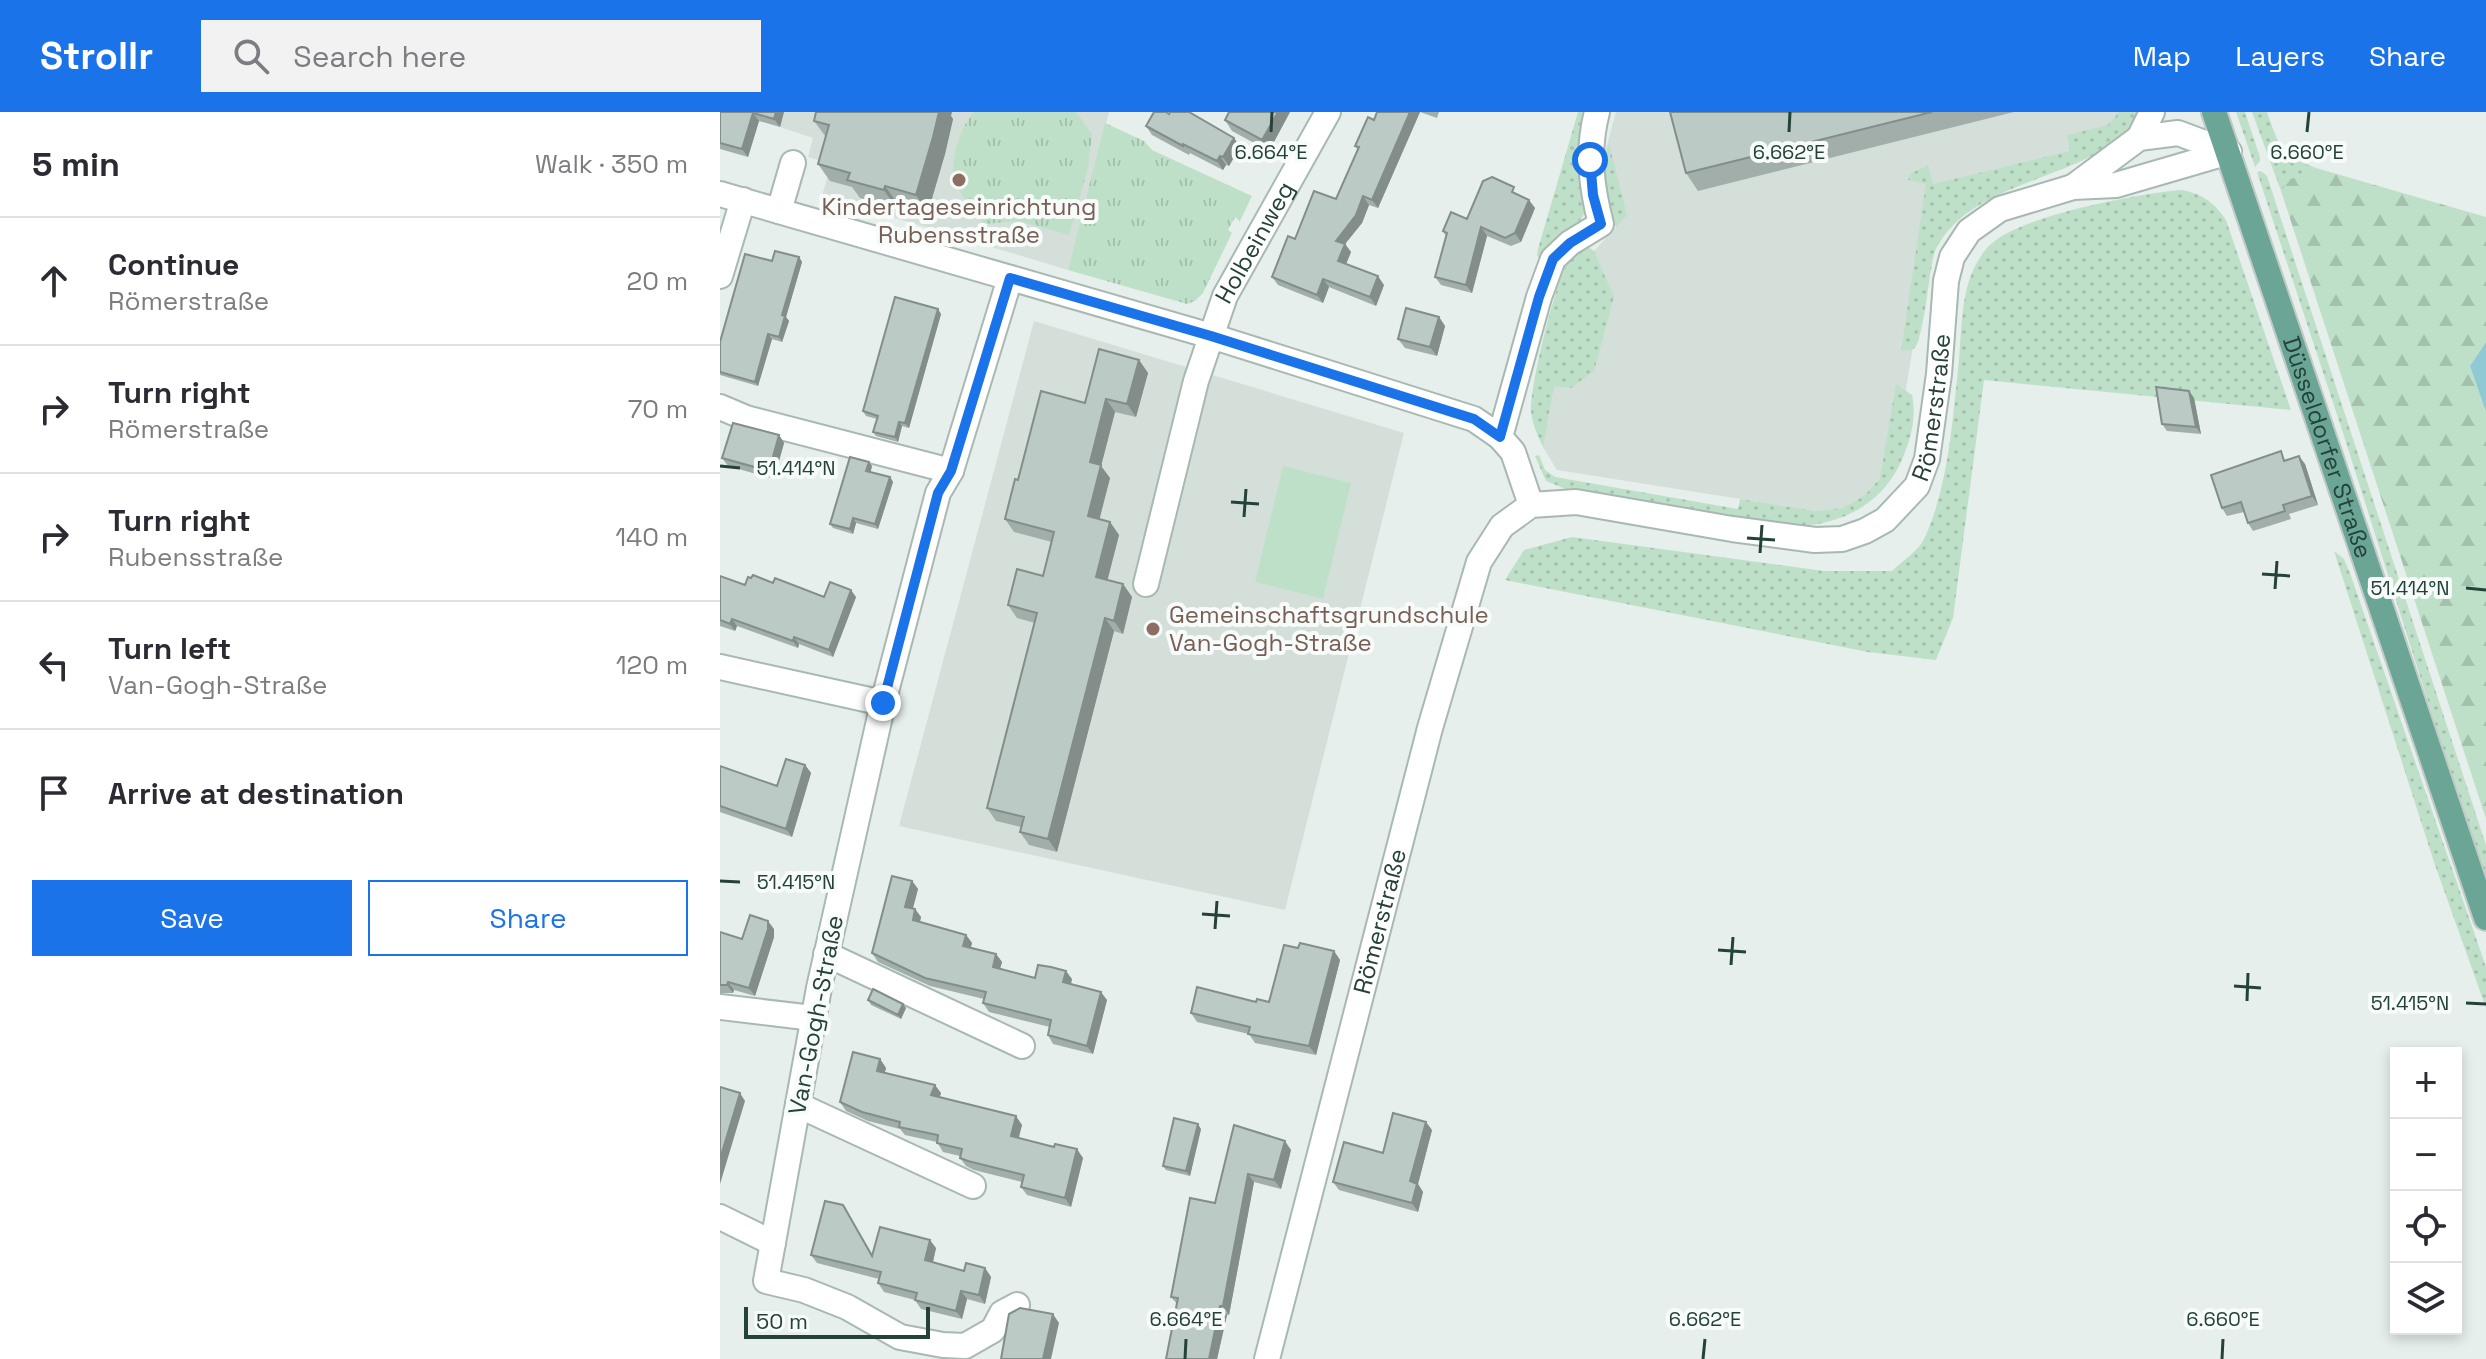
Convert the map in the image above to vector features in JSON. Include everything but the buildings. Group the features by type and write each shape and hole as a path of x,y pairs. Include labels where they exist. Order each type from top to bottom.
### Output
{"main road":[{"name":"Düsseldorfer Straße","path":"2214,112 2486,918"}],"street":[{"name":"Holbeinweg","path":"1146,584 1196,381 1225,296 1328,112"},
{"path":"1500,437 1539,297 1553,259 1570,243 1601,224 1593,195 1590,160 1597,112"},
{"path":"2139,138 2152,112"},
{"name":"Römerstraße","path":"2073,187 2139,138 2178,133 2229,152"},
{"name":"Römerstraße","path":"1267,1359 1430,728 1479,562 1502,526 1531,505 1576,502 1815,540 1842,539 1885,520 1917,486 1927,459 1939,374 1946,281 1952,257 1969,231 2000,209 2073,187 2116,185 2229,152"},
{"path":"779,211 793,163"},
{"path":"720,276 732,197 1211,336 1474,419 1500,437 1513,452 1531,505"},
{"name":"Van-Gogh-Straße","path":"1010,278 951,471 938,493 883,703 813,1018 766,1281 804,1290 847,1307 900,1337 943,1345 965,1346 993,1330 1002,1313 1017,1305"},
{"path":"720,407 746,418 951,471"},
{"path":"720,667 883,703"},
{"path":"826,954 1022,1046"},
{"path":"720,1007 813,1018"},
{"path":"798,1105 973,1186"},
{"path":"720,1217 773,1243"}],"shaded area":[{"name":"Kindertageseinrichtung Rubensstraße","path":"784,112 1109,112 1068,270 822,196 831,164 808,157 813,138 780,127"},
{"path":"1616,112 2125,112 2105,140 1936,208 1896,449 1880,478 1866,494 1844,508 1816,511 1557,470 1543,447 1541,420 1594,251 1616,227 1610,213 1603,159"},
{"name":"Gemeinschaftsgrundschule Van-Gogh-Straße","path":"1034,321 1404,433 1285,910 899,826"}],"green space":[{"path":"974,112 1076,112 1092,134 1088,168 1069,235 1019,221 985,224 967,202 958,189 953,171 959,138"},
{"path":"1578,112 1582,112 1579,176 1584,214 1579,222 1557,236 1540,258 1537,256 1538,249"},
{"path":"2119,112 2141,112 2123,135 2098,153 2007,191 1978,206 1953,225 1934,254 1918,342 1914,349 1901,351 1926,184 1908,180 1910,174 1928,165 1933,184 2070,151 2067,135 2108,125"},
{"path":"2236,112 2245,112 2260,157 2255,167"},
{"path":"2252,112 2267,112 2282,148 2316,168 2291,180 2281,191"},
{"path":"1105,123 1144,141 1152,150 1252,196 1240,221 1235,217 1228,230 1232,233 1203,293 1195,301 1187,304 1068,270"},
{"path":"1609,144 1627,215 1616,227 1605,186 1604,164"},
{"path":"2316,168 2486,217 2486,342 2470,366 2486,412 2486,819 2281,191 2290,180"},
{"path":"2261,171 2267,176 2486,845 2486,877 2257,172"},
{"path":"2182,190 2207,200 2226,220 2291,410 1984,380 1953,618 1936,660 1868,652 1505,580 1524,550 1572,537 1824,571 1892,571 1923,542 1939,497 1951,434 1964,303 1967,287 1980,257 1991,244 2006,234 2053,215 2111,201"},
{"path":"1590,248 1614,297 1594,371 1571,388 1554,386 1543,447 1531,411 1544,334 1569,260 1578,252"},
{"path":"1896,384 1912,395 1914,413 1912,431 1899,466 1884,488 1866,505 1843,517 1818,524 1786,524 1573,492 1546,481 1535,456 1539,455 1545,470 1555,477 1738,509 1740,499 1816,511 1843,508 1866,494 1880,478"},
{"path":"1283,466 1351,483 1323,599 1255,582"},
{"path":"2334,551 2344,559 2350,573 2486,967 2486,1008 2435,865"}],"water":[{"path":"2486,342 2486,412 2470,366"}],"place":[{"name":"Kindertageseinrichtung Rubensstraße","path":"959,180"},
{"name":"Gemeinschaftsgrundschule Van-Gogh-Straße","path":"1153,629"}],"route":[{"path":"883,703 938,493 951,471 1010,278 1211,336 1474,419 1500,437 1524,347 1553,259 1570,243 1601,224 1593,195 1590,160"}]}
